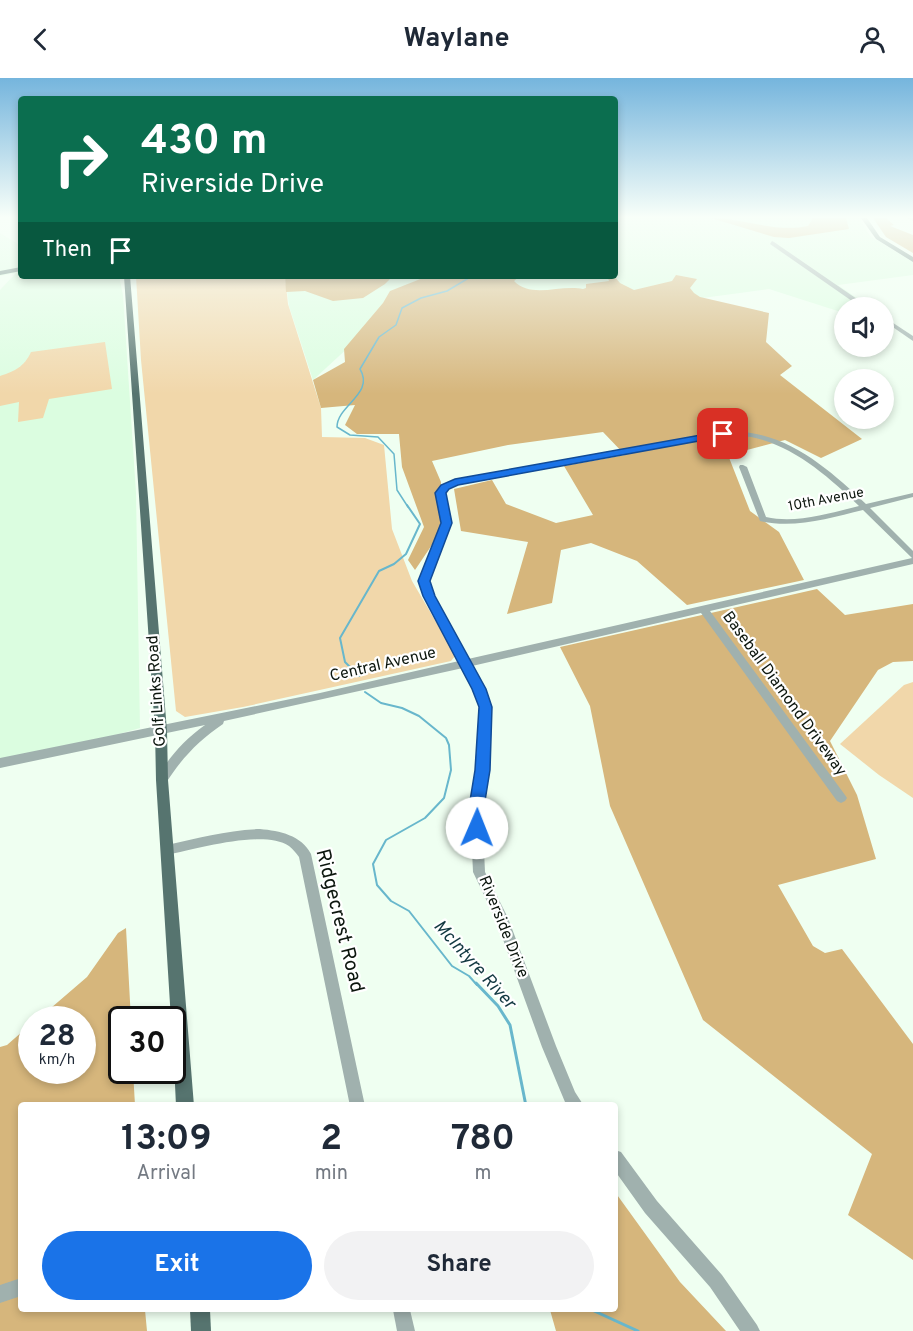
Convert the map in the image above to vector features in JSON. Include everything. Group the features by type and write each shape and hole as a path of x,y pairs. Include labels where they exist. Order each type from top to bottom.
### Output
{"main road":[{"name":"Golf Links Road","path":"127,279 161,731 162,780 185,1102"},
{"path":"200,1312 201,1331"}],"street":[{"path":"821,276 851,297"},
{"path":"894,326 913,339"},
{"name":"Riverside Drive","path":"574,1102 549,1047 502,918 479,872 476,807 483,770 485,707 479,689 429,596 424,581 446,523 440,493 445,487 455,482 735,432 761,437 814,462 862,507"},
{"name":"10th Avenue","path":"743,467 763,519 768,522 790,522 913,495"},
{"path":"862,507 913,556"},
{"name":"Central Avenue","path":"0,763 161,731 913,561"},
{"name":"Baseball Diamond Driveway","path":"704,608 841,798"},
{"path":"162,780 176,757 199,733 226,716"},
{"name":"Ridgecrest Road","path":"167,850 261,832 284,837 300,847 304,854 357,1102"},
{"path":"618,1162 651,1208 716,1281 751,1331"},
{"path":"0,1294 18,1288"},
{"path":"402,1312 406,1331"}],"shaded area":[{"path":"13,276 18,276 18,279 120,279 123,295 136,493 140,728 0,768 0,290"},
{"path":"675,276 684,276 697,279 690,288 700,297 769,313 766,342 792,366 780,375 834,417 834,429 849,429 862,439 821,458 785,440 728,455 750,511 779,532 804,580 687,605 637,561 591,543 561,550 552,603 507,614 528,542 461,531 454,489 492,480 506,504 556,523 593,515 564,466 625,455 603,432 508,445 432,461 441,482 440,533 415,570 408,560 424,527 402,467 399,434 357,434 345,425 355,405 321,408 313,380 345,362 344,349 383,303 390,291 420,279 516,279 514,281 521,286 538,290 583,289 586,288 586,284 617,279 634,290 672,281"},
{"path":"902,276 838,285 855,297 834,297 834,310 769,289 351,345 313,380 289,306 285,279"},
{"path":"136,279 285,279 288,304 321,408 322,437 365,438 384,445 392,529 412,581 452,649 455,656 451,661 243,707 185,717 176,711 141,360"},
{"path":"285,279 390,279 363,298 333,301 305,291 286,292"},
{"path":"105,342 112,389 49,399 43,418 18,422 19,402 0,406 0,376 18,368 31,352"},
{"path":"817,589 845,615 913,604 913,661 893,662 878,670 830,741 857,795 876,859 778,885 813,946 825,953 842,949 913,1044 913,1260 848,1215 872,1154 703,1020 610,806 590,706 560,647"},
{"path":"913,682 913,798 840,744 904,685"},
{"path":"126,928 130,1006 108,1006 108,1084 134,1084 135,1102 18,1102 18,1312 145,1312 147,1331 0,1331 0,1047 7,1045 18,1035 18,1084 96,1084 96,1006 53,1006 87,977 118,933"},
{"path":"618,1196 680,1282 726,1331 556,1331 551,1312 618,1312"}],"waterway":[{"name":"McIntyre River","path":"408,507 397,490 394,454 378,437 350,435 337,427 339,419 363,386 360,369 379,337 396,325 402,308 421,298 447,291 467,279"},
{"name":"McIntyre River","path":"359,676 345,662 340,638 379,571 394,564 406,554 420,524 407,505"},
{"name":"McIntyre River","path":"365,692 381,703 402,708 419,716 446,738 449,745 451,770 444,798 425,818 386,840 373,864 377,885 391,901 409,911 452,966 469,976 477,985"},
{"name":"McIntyre River","path":"476,983 498,1006 510,1025 525,1102"},
{"name":"McIntyre River","path":"596,1312 638,1331"}],"route":[{"path":"477,828 476,807 483,770 485,707 479,689 424,584 446,523 440,493 445,487 455,482 723,434"}]}
